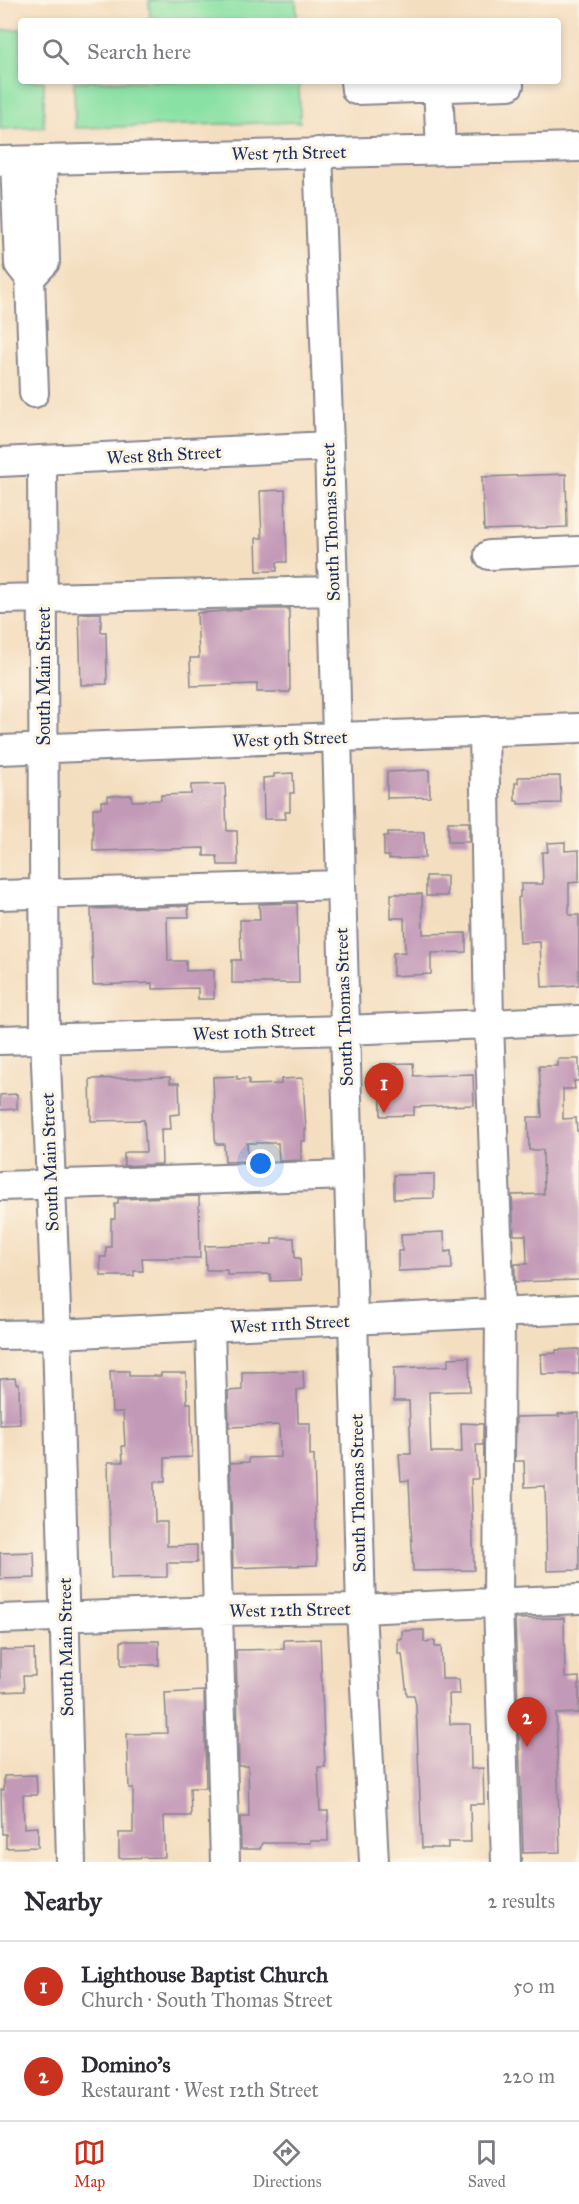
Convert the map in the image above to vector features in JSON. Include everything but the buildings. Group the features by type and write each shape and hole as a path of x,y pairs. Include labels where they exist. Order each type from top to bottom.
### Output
{"street":[{"path":"355,84 356,90 509,84"},
{"path":"438,87 441,150"},
{"name":"West 7th Street","path":"19,160 579,147"},
{"name":"South Thomas Street","path":"318,153 329,446 361,1609 374,1862"},
{"path":"19,160 45,262 30,278 34,393"},
{"name":"West 8th Street","path":"0,462 329,446"},
{"name":"South Main Street","path":"42,461 45,1038 57,1334 71,1862"},
{"path":"489,555 579,551"},
{"path":"0,599 333,591"},
{"name":"West 9th Street","path":"0,750 579,728"},
{"path":"484,732 489,1024 500,1313 498,1603 506,1862"},
{"path":"0,896 341,885"},
{"name":"West 10th Street","path":"0,1040 345,1030 579,1020"},
{"path":"0,1186 349,1175"},
{"name":"West 11th Street","path":"0,1335 579,1310"},
{"path":"210,1327 225,1862"},
{"name":"West 12th Street","path":"0,1619 217,1611 361,1609 579,1599"}],"green space":[{"path":"149,0 296,0 297,18 150,18"},
{"path":"18,29 18,84 44,84 44,127 0,129 0,30"},
{"path":"74,84 299,84 300,122 75,128"}],"place":[{"name":"Lighthouse Baptist Church","path":"384,1113"},
{"name":"Domino's","path":"527,1747"}]}
